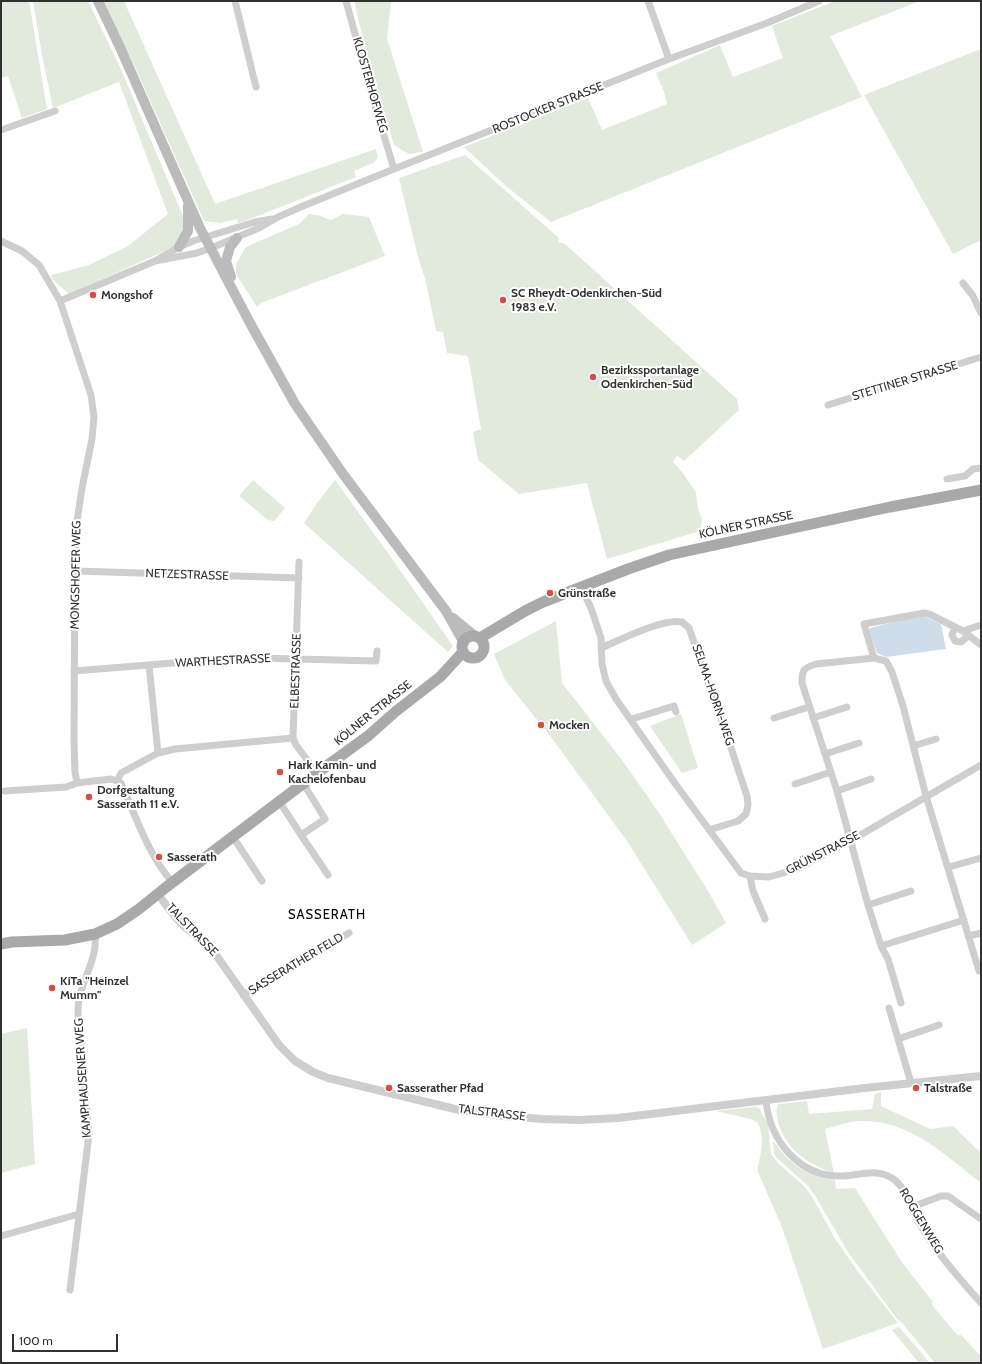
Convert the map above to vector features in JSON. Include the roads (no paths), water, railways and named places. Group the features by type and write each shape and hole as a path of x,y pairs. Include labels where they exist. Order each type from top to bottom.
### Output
{"main road":[{"path":"98,1 188,202 250,323 295,404 343,474 446,611 466,651"},
{"path":"179,247 188,231 188,202"},
{"path":"237,238 230,247 226,261 250,323"},
{"name":"KÖLNER STRASSE","path":"1,944 12,942 65,940 95,934 117,924 139,909 172,882 317,772 368,736 395,712 440,677 464,664 468,638 480,641 525,611 581,587 669,555 890,507 981,490"},
{"path":"446,611 480,641"},
{"name":"KÖLNER STRASSE","path":"466,651 475,658 480,655 484,650 480,641"}],"street":[{"path":"235,1 256,87"},
{"name":"KLOSTERHOFWEG","path":"346,1 394,169"},
{"path":"648,1 669,59"},
{"name":"ROSTOCKER STRASSE","path":"155,261 197,253 237,238 278,217 394,169 669,59 767,23 819,1"},
{"path":"1,130 55,111"},
{"name":"ROSTOCKER STRASSE","path":"155,261 179,247 205,236 278,217"},
{"path":"1,241 22,251 39,266 60,302 155,261"},
{"path":"963,283 973,296 981,313"},
{"name":"MONGSHOFER WEG","path":"60,302 91,396 94,417 92,439 77,521 74,671 74,742 77,783"},
{"name":"STETTINER STRASSE","path":"828,405 981,357"},
{"path":"947,479 965,476 973,469 981,468"},
{"name":"ELBESTRASSE","path":"293,738 297,659 299,562"},
{"name":"NETZESTRASSE","path":"76,571 299,578"},
{"path":"581,587 591,608 601,638 602,664 606,681 616,699 709,830 741,873 750,876 753,891 765,919"},
{"path":"874,658 864,624 924,613 955,627 981,645"},
{"name":"SELMA-HORN-WEG","path":"601,648 668,622 682,622 689,628 747,796 748,806 746,814 738,820 709,830"},
{"path":"955,627 952,635 955,641 961,642 966,634 981,625"},
{"name":"WARTHESTRASSE","path":"74,671 223,659 376,661 376,651"},
{"path":"901,1003 888,959 881,946 868,905 837,791 802,683 803,671 807,667 816,664 874,658 886,661 892,672 904,706 926,796 949,867 979,971"},
{"path":"149,665 158,753"},
{"path":"631,720 674,706 676,712"},
{"path":"774,718 809,707"},
{"path":"813,718 847,707"},
{"path":"117,781 121,773 158,753 181,748 293,738 296,745 317,772"},
{"path":"913,746 936,739"},
{"path":"825,754 859,743"},
{"name":"GRÜNSTRASSE","path":"750,876 769,877 796,869 850,841 981,765"},
{"path":"796,784 831,772"},
{"path":"5,791 66,787 77,783 111,779 117,781 121,784 152,851 172,882"},
{"path":"837,791 871,779"},
{"path":"301,835 325,819 303,784"},
{"path":"279,801 328,875"},
{"path":"233,837 262,881"},
{"path":"949,867 981,858"},
{"path":"868,905 911,891"},
{"name":"TALSTRASSE","path":"158,894 171,913 214,952 279,1045 295,1061 313,1072 351,1084 459,1110 503,1116 542,1119 580,1120 618,1118 981,1076"},
{"path":"881,946 964,920"},
{"name":"SASSERATHER FELD","path":"243,995 349,933"},
{"path":"969,936 981,933"},
{"name":"KAMPHAUSENER WEG","path":"70,1290 89,1134 78,1013 79,1000 96,944 95,934"},
{"path":"889,1008 911,1083"},
{"path":"898,1039 939,1025"},
{"name":"ROGGENWEG","path":"766,1101 767,1114 775,1135 786,1151 796,1160 811,1169 828,1175 843,1176 864,1172 877,1173 887,1176 895,1181 901,1188 918,1220 938,1250 958,1277 981,1303"},
{"path":"912,1207 942,1196 948,1196 981,1219"},
{"path":"1,1236 79,1214"}],"water":[{"path":"921,615 941,624 946,649 886,657 877,653 869,630 870,628"}],"place":[{"name":"Mongshof","path":"93,295"},
{"name":"SC Rheydt-Odenkirchen-Süd 1983 e.V.","path":"503,300"},
{"name":"Bezirkssportanlage Odenkirchen-Süd","path":"593,377"},
{"name":"Grünstraße","path":"550,593"},
{"name":"Mocken","path":"541,725"},
{"name":"Hark Kamin- und Kachelofenbau","path":"280,772"},
{"name":"Dorfgestaltung Sasserath 11 e.V.","path":"89,797"},
{"name":"Sasserath","path":"159,857"},
{"name":"KiTa \"Heinzel Mumm\"","path":"52,988"},
{"name":"Sasserather Pfad","path":"389,1088"},
{"name":"Talstraße","path":"916,1088"}],"district":[{"name":"SASSERATH","path":"327,915"}]}
